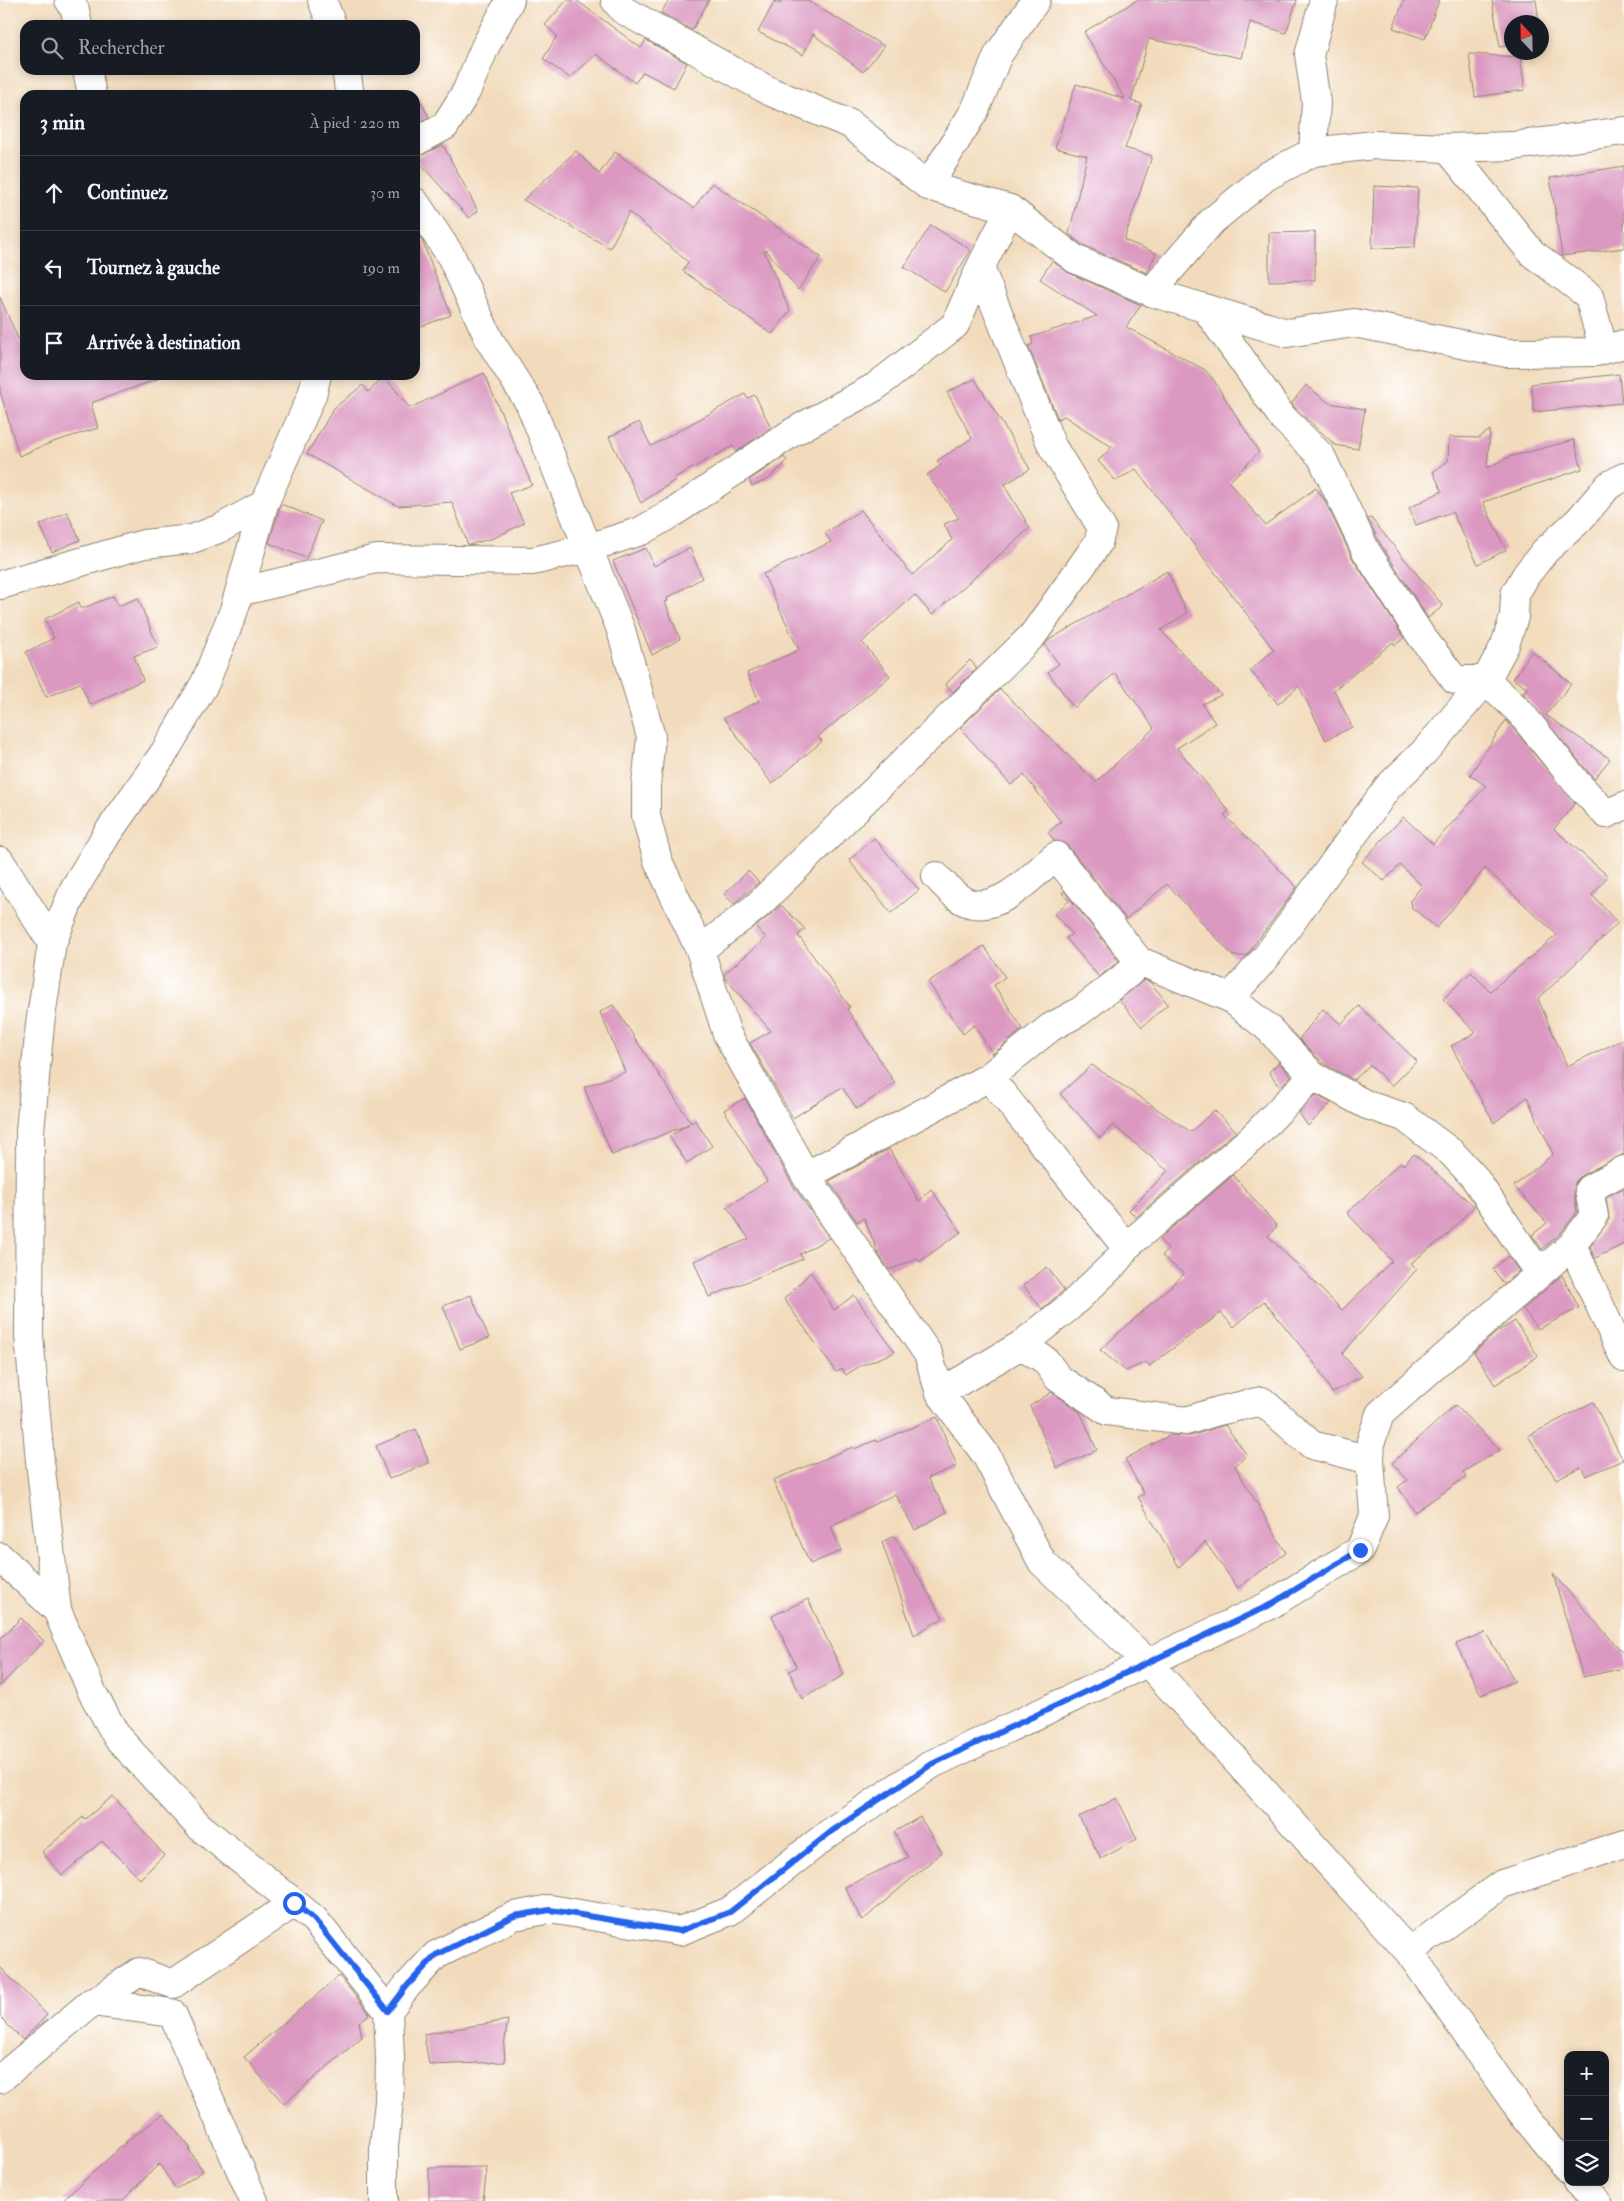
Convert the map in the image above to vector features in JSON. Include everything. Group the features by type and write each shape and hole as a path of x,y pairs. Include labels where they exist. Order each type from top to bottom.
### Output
{"street":[{"path":"69,0 75,10 77,20"},
{"path":"322,0 330,20"},
{"path":"420,139 445,126 466,92 485,48 510,0"},
{"path":"615,0 623,10 771,92 850,124 928,186 1010,210 1075,259 1151,292 1287,333 1354,323 1507,354 1596,352 1613,346 1589,296 1532,253 1447,148"},
{"path":"928,186 975,110 998,55 1036,0"},
{"path":"1312,152 1316,102 1309,55 1324,0"},
{"path":"88,75 91,90"},
{"path":"347,75 349,90"},
{"path":"1151,292 1212,221 1267,176 1312,152 1374,145 1447,148 1513,146 1624,131"},
{"path":"420,210 451,256 490,342 530,404 621,630 651,737 646,786 646,816 658,861 700,950 727,1034 806,1176 928,1354 940,1393 986,1455 1042,1562 1148,1662 1409,1952 1522,2113 1581,2189"},
{"path":"239,592 376,559 533,561 588,548 649,526 792,432 875,386 955,325 980,268 1010,210"},
{"path":"700,950 757,906 1033,635 1098,543 1102,528 1052,446 980,268"},
{"path":"1206,309 1283,418 1321,456 1366,551 1420,636 1456,680 1486,680 1520,712 1576,782 1606,814 1624,806"},
{"path":"316,380 312,395 264,504 239,592 205,683 164,753 107,834 74,889 52,943 40,1024 30,1131 29,1326 40,1461 57,1610 92,1692 117,1737 199,1826 314,1919 388,2011 390,2085 384,2146 384,2201"},
{"path":"1230,998 1267,956 1388,786 1424,752 1486,680 1505,646 1514,617 1516,594 1526,574 1544,551 1579,520 1608,486 1624,477"},
{"path":"0,585 144,544 192,539 221,528 264,504"},
{"path":"936,876 957,897 973,904 988,903 1004,898 1056,856 1139,961 1230,998 1268,1028 1313,1076 1367,1104 1404,1116 1452,1153 1474,1177 1534,1266 1550,1264"},
{"path":"2,870 52,943"},
{"path":"806,1176 989,1077 1051,1027 1079,1012 1129,973 1139,961"},
{"path":"940,1393 1021,1345 1069,1307 1118,1260 1126,1247 1252,1138 1313,1076"},
{"path":"989,1077 1126,1247"},
{"path":"388,2011 407,1986 436,1955 514,1916 550,1910 680,1931 730,1912 832,1831 932,1764 1268,1606 1360,1550 1374,1516 1370,1460 1371,1441 1380,1414 1572,1245 1594,1216 1589,1189 1624,1170"},
{"path":"1572,1245 1624,1358"},
{"path":"1021,1345 1045,1360 1058,1378 1107,1411 1186,1421 1218,1411 1262,1401 1312,1445 1370,1460"},
{"path":"0,1557 57,1610"},
{"path":"1409,1952 1502,1884 1624,1844"},
{"path":"0,2078 92,2002 95,2002 139,1972 174,1984 294,1903"},
{"path":"95,2002 172,2013 254,2201"}],"building":[{"path":"567,0 576,0 641,48 646,40 687,63 674,88 643,72 635,83 596,54 570,78 543,59 557,36 545,25"},
{"path":"669,0 709,0 692,30 661,13"},
{"path":"782,0 806,0 884,46 863,72 813,34 803,55 758,32 775,1 780,4"},
{"path":"1137,0 1297,0 1286,33 1250,22 1241,58 1149,39 1131,101 1142,104 1125,148 1152,156 1124,240 1156,253 1147,273 1083,245 1069,234 1087,156 1055,148 1076,84 1125,99 1084,32"},
{"path":"1404,0 1439,0 1425,39 1393,28"},
{"path":"1492,0 1536,0 1538,15 1504,15 1504,46 1500,47"},
{"path":"1469,54 1504,56 1504,60 1520,60 1525,90 1475,97"},
{"path":"420,100 429,117 420,122"},
{"path":"443,145 478,211 469,218 420,164 420,156"},
{"path":"576,151 599,174 615,152 694,208 712,183 821,257 798,290 766,250 764,251 790,311 772,334 683,271 688,262 629,212 610,248 523,200"},
{"path":"1624,166 1624,248 1562,256 1550,178"},
{"path":"1374,186 1418,188 1415,247 1372,248"},
{"path":"931,225 971,250 945,292 904,267"},
{"path":"1315,232 1315,280 1269,281 1269,233"},
{"path":"420,237 422,240 451,315 420,327"},
{"path":"1052,261 1069,273 1141,305 1126,327 1205,370 1213,379 1259,452 1229,482 1265,525 1316,488 1324,499 1353,559 1404,638 1395,645 1393,642 1334,690 1352,727 1326,740 1299,686 1278,704 1250,670 1274,650 1136,469 1116,481 1098,461 1112,447 1064,416 1058,419 1028,346 1033,344 1031,337 1097,316 1040,279"},
{"path":"0,297 20,343 20,380 155,380 91,403 98,428 53,442 19,456 0,391"},
{"path":"484,373 532,485 509,493 524,523 494,538 468,545 452,502 398,506 307,454 334,408 363,385 368,392 382,380 387,380 410,408"},
{"path":"1619,374 1622,403 1534,412 1531,384"},
{"path":"975,379 1030,469 1004,485 1030,528 932,615 915,595 862,642 890,676 818,737 822,741 772,784 724,718 759,701 747,673 799,650 763,574 831,542 825,533 861,510 912,575 952,540 944,524 959,518 927,475 941,465 937,461 972,438 947,392"},
{"path":"1306,385 1329,403 1365,409 1358,449 1335,445 1295,408 1292,403"},
{"path":"745,394 747,398 755,395 771,428 736,452 733,446 674,478 675,480 641,503 609,437 639,422 651,446"},
{"path":"1490,430 1487,468 1509,457 1574,440 1582,469 1483,502 1506,550 1478,564 1452,512 1416,525 1409,508 1442,491 1433,472 1448,461 1449,437 1479,438"},
{"path":"784,457 787,461 769,479 752,486 749,480"},
{"path":"281,504 322,521 306,558 269,543"},
{"path":"67,512 80,540 52,552 40,525"},
{"path":"1371,518 1443,606 1428,618 1380,543 1368,519"},
{"path":"646,548 654,566 690,548 702,578 667,598 668,601 665,602 680,639 652,655 613,561"},
{"path":"1167,571 1187,613 1161,630 1221,695 1202,704 1215,723 1177,748 1229,811 1224,815 1297,887 1246,956 1233,956 1167,884 1126,919 1068,846 1062,842 1054,841 1048,832 1061,822 1024,775 1011,785 960,728 1000,689 1096,782 1154,728 1115,673 1074,708 1048,672 1059,664 1045,645 1049,640"},
{"path":"113,596 118,606 138,598 158,647 134,656 143,680 90,705 80,683 46,697 26,652 54,638 45,619 79,602 81,609"},
{"path":"1532,651 1571,684 1546,715 1610,759 1594,779 1523,693 1527,688 1513,679"},
{"path":"970,660 977,668 953,692 945,685"},
{"path":"1506,720 1575,803 1554,829 1608,876 1592,895 1618,923 1538,999 1567,1066 1624,1039 1624,1154 1582,1175 1575,1182 1574,1192 1577,1212 1560,1234 1542,1249 1532,1235 1547,1223 1514,1186 1553,1154 1527,1097 1494,1123 1451,1046 1476,1033 1443,999 1471,972 1490,991 1557,935 1485,868 1437,928 1411,907 1412,905 1409,902 1422,886 1400,865 1384,881 1362,862 1403,817 1433,844 1486,786 1470,775"},
{"path":"874,838 919,890 891,913 849,860"},
{"path":"748,871 759,882 734,904 724,894"},
{"path":"1064,891 1119,961 1099,977 1066,938 1072,934 1054,914 1069,901 1062,893"},
{"path":"781,905 805,929 798,935 850,1007 847,1009 895,1083 857,1109 842,1087 793,1118 750,1043 771,1031 725,978 724,974 766,938 756,927"},
{"path":"984,946 1005,977 994,985 1023,1029 993,1054 974,1025 963,1034 928,982"},
{"path":"1144,980 1150,982 1168,1004 1142,1027 1119,1000"},
{"path":"613,1005 691,1123 695,1120 712,1146 687,1163 669,1136 689,1124 612,1155 584,1087 625,1072 600,1012"},
{"path":"1359,1006 1417,1061 1392,1086 1370,1065 1354,1080 1323,1063 1299,1039 1323,1009 1341,1024"},
{"path":"1279,1062 1291,1076 1280,1087 1269,1072"},
{"path":"1092,1065 1191,1132 1214,1110 1236,1131 1136,1217 1129,1210 1168,1171 1113,1125 1100,1138 1060,1094"},
{"path":"1316,1095 1331,1103 1308,1126 1299,1113"},
{"path":"745,1098 792,1184 829,1238 800,1254 803,1259 709,1297 694,1261 749,1239 727,1207 767,1181 724,1110"},
{"path":"889,1149 919,1201 931,1189 961,1232 919,1262 917,1259 889,1270 879,1255 864,1218 857,1222 829,1181"},
{"path":"1414,1154 1474,1206 1447,1235 1411,1263 1417,1269 1342,1354 1362,1376 1332,1393 1316,1365 1264,1301 1234,1327 1221,1313 1149,1366 1146,1362 1126,1371 1100,1350 1184,1274 1162,1256 1168,1249 1159,1239 1233,1175 1277,1226 1268,1236 1342,1310 1392,1261 1347,1213 1401,1162 1403,1165"},
{"path":"1624,1188 1624,1244 1595,1258 1590,1247 1609,1219 1606,1197"},
{"path":"1508,1256 1519,1271 1504,1284 1493,1269"},
{"path":"1047,1267 1064,1290 1042,1309 1023,1285"},
{"path":"811,1272 834,1310 854,1295 895,1352 860,1366 846,1375 842,1369 836,1372 784,1299"},
{"path":"1562,1275 1579,1308 1538,1329 1523,1309"},
{"path":"471,1295 489,1338 460,1349 443,1306"},
{"path":"1515,1321 1538,1356 1495,1385 1474,1352 1497,1332"},
{"path":"1052,1392 1080,1412 1097,1450 1057,1468 1030,1406"},
{"path":"1593,1402 1623,1460 1586,1476 1581,1467 1556,1479 1528,1436"},
{"path":"1455,1405 1500,1450 1463,1472 1466,1477 1415,1512 1398,1487 1408,1480 1392,1463"},
{"path":"937,1417 957,1466 928,1478 947,1512 915,1530 895,1494 831,1526 841,1551 810,1564 773,1480 853,1447 854,1449 876,1440 877,1442"},
{"path":"1225,1425 1247,1455 1235,1466 1286,1553 1238,1588 1205,1542 1179,1567 1138,1497 1144,1494 1125,1459 1170,1435 1190,1436"},
{"path":"416,1429 429,1463 389,1479 376,1446"},
{"path":"894,1536 943,1618 914,1635 882,1542"},
{"path":"1553,1574 1624,1654 1624,1668 1583,1677"},
{"path":"808,1599 844,1675 802,1699 789,1671 797,1667 772,1616"},
{"path":"21,1618 44,1641 0,1686 0,1639"},
{"path":"1485,1632 1515,1681 1481,1695 1456,1644"},
{"path":"113,1796 164,1855 140,1879 102,1841 62,1875 42,1852 83,1817 85,1819"},
{"path":"1117,1798 1137,1839 1101,1859 1079,1817"},
{"path":"920,1817 942,1852 862,1921 845,1887 908,1857 894,1832"},
{"path":"0,1967 47,2015 23,2040 0,2017"},
{"path":"339,1976 370,2014 359,2022 362,2037 284,2104 244,2057"},
{"path":"508,2020 504,2046 505,2062 429,2065 424,2034"},
{"path":"163,2114 191,2149 189,2150 203,2171 176,2189 159,2164 122,2201 62,2201 136,2133"},
{"path":"487,2167 483,2201 429,2201 429,2168"}],"route":[{"path":"294,1903 314,1919 388,2011 407,1986 436,1955 514,1916 550,1910 680,1931 730,1912 832,1831 932,1764 1268,1606 1360,1550"}]}
